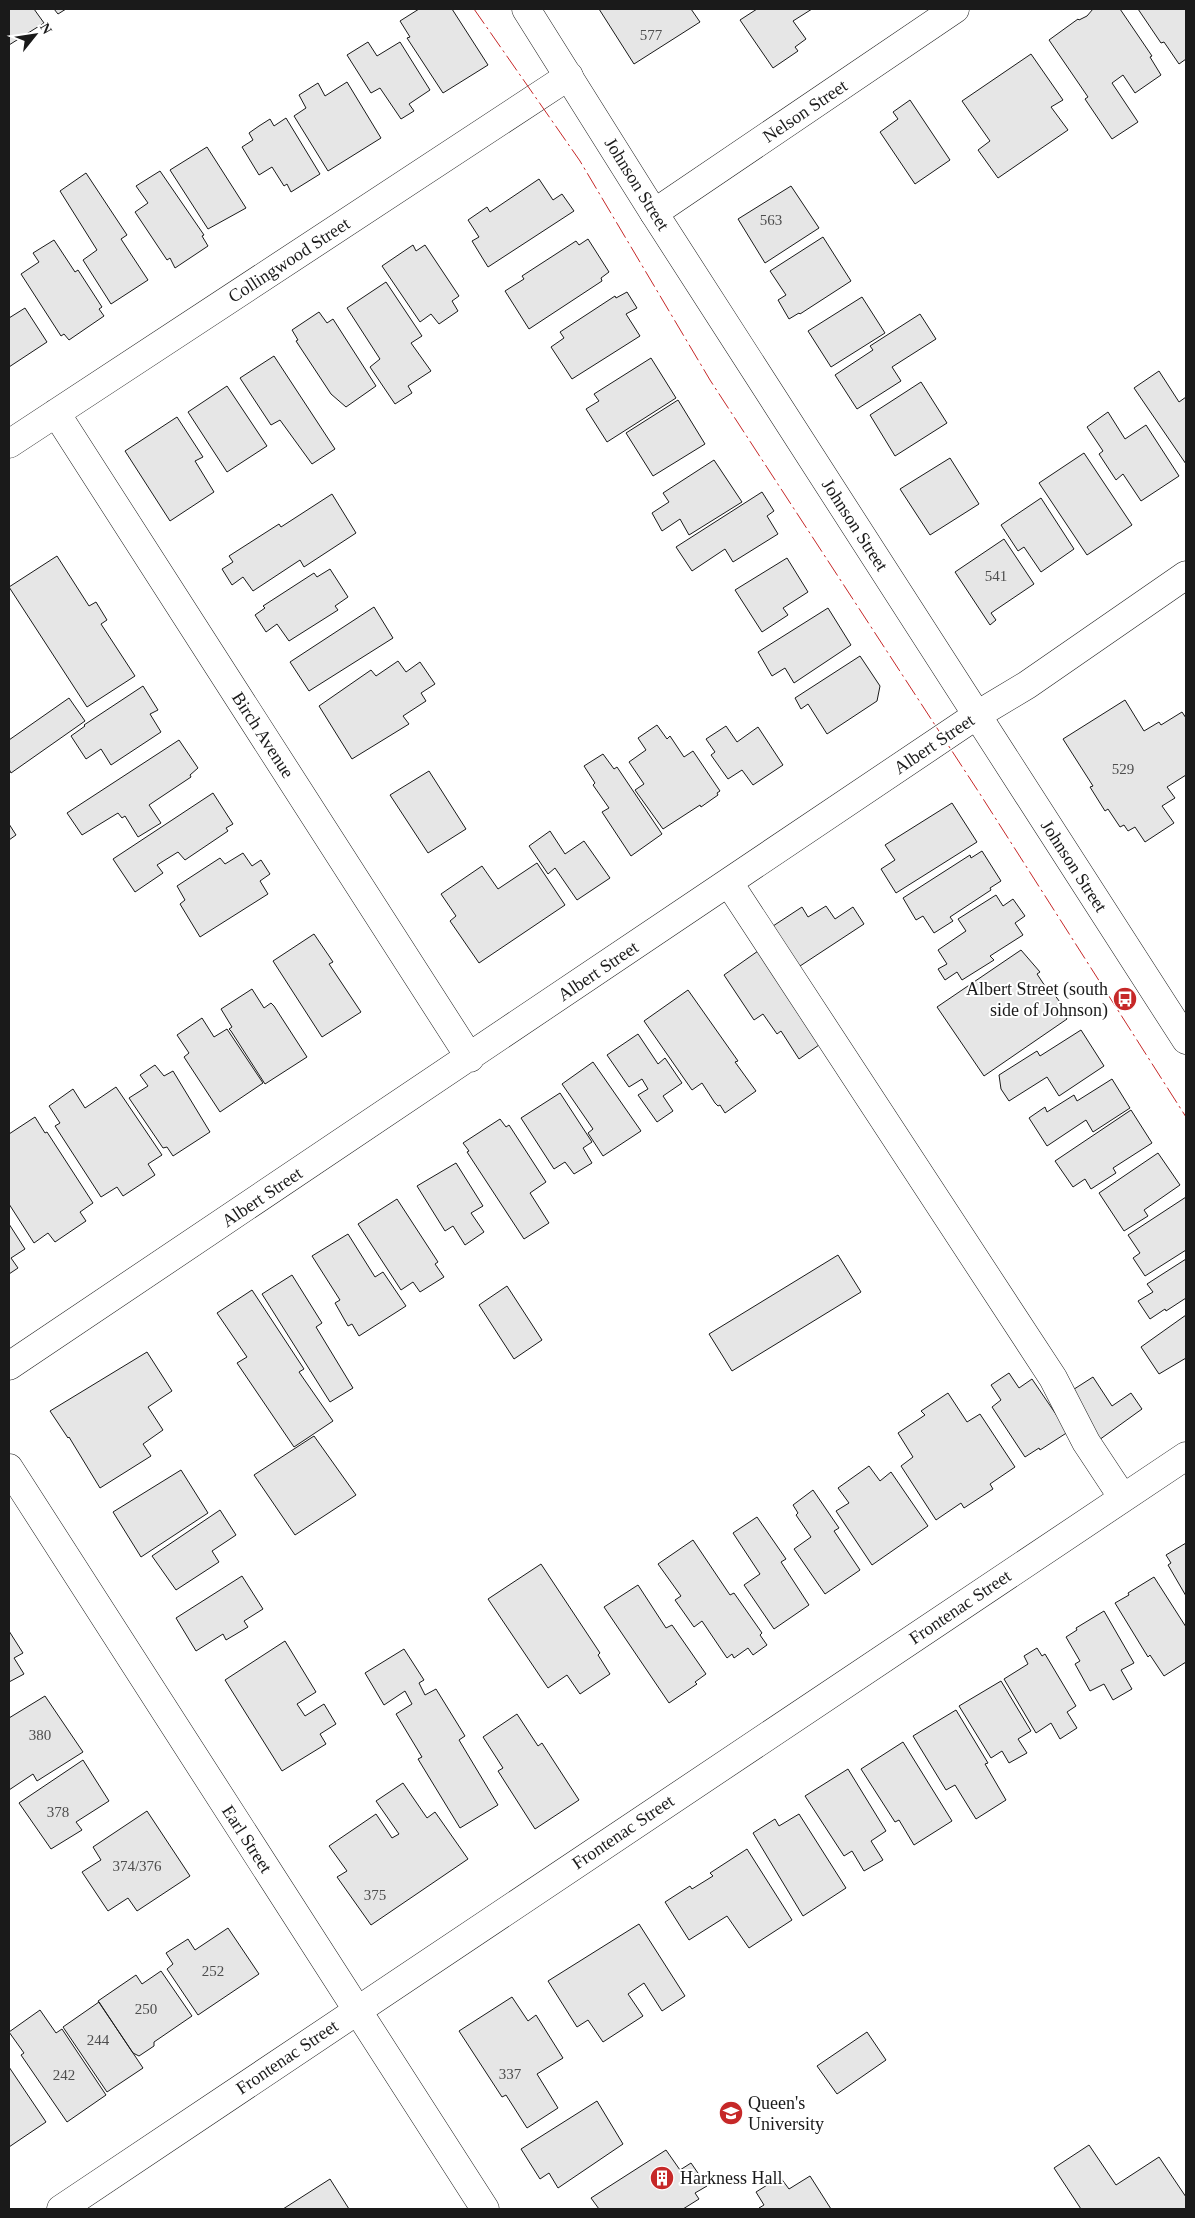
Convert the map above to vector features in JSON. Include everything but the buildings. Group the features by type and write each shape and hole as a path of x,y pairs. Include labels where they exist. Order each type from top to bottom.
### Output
{"street":[{"name":"Johnson Street","path":"526,9 654,213 1186,1040"},
{"name":"Nelson Street","path":"654,213 955,9"},
{"name":"Collingwood Street","path":"9,444 569,76"},
{"name":"Birch Avenue","path":"56,412 470,1058"},
{"name":"Albert Street","path":"9,1366 470,1058 977,715 1026,685 1186,575"},
{"path":"729,883 1052,1378 1086,1442 1123,1498"},
{"name":"Frontenac Street","path":"61,2209 1186,1456"},
{"name":"Earl Street","path":"9,1468 485,2209"}],"power":[{"path":"474,9 580,161 710,380 980,794 1186,1117"}],"place":[{"name":"Albert Street (south side of Johnson)","path":"1125,999"},
{"name":"Queen's University","path":"731,2113"},
{"name":"Harkness Hall","path":"662,2178"}]}
